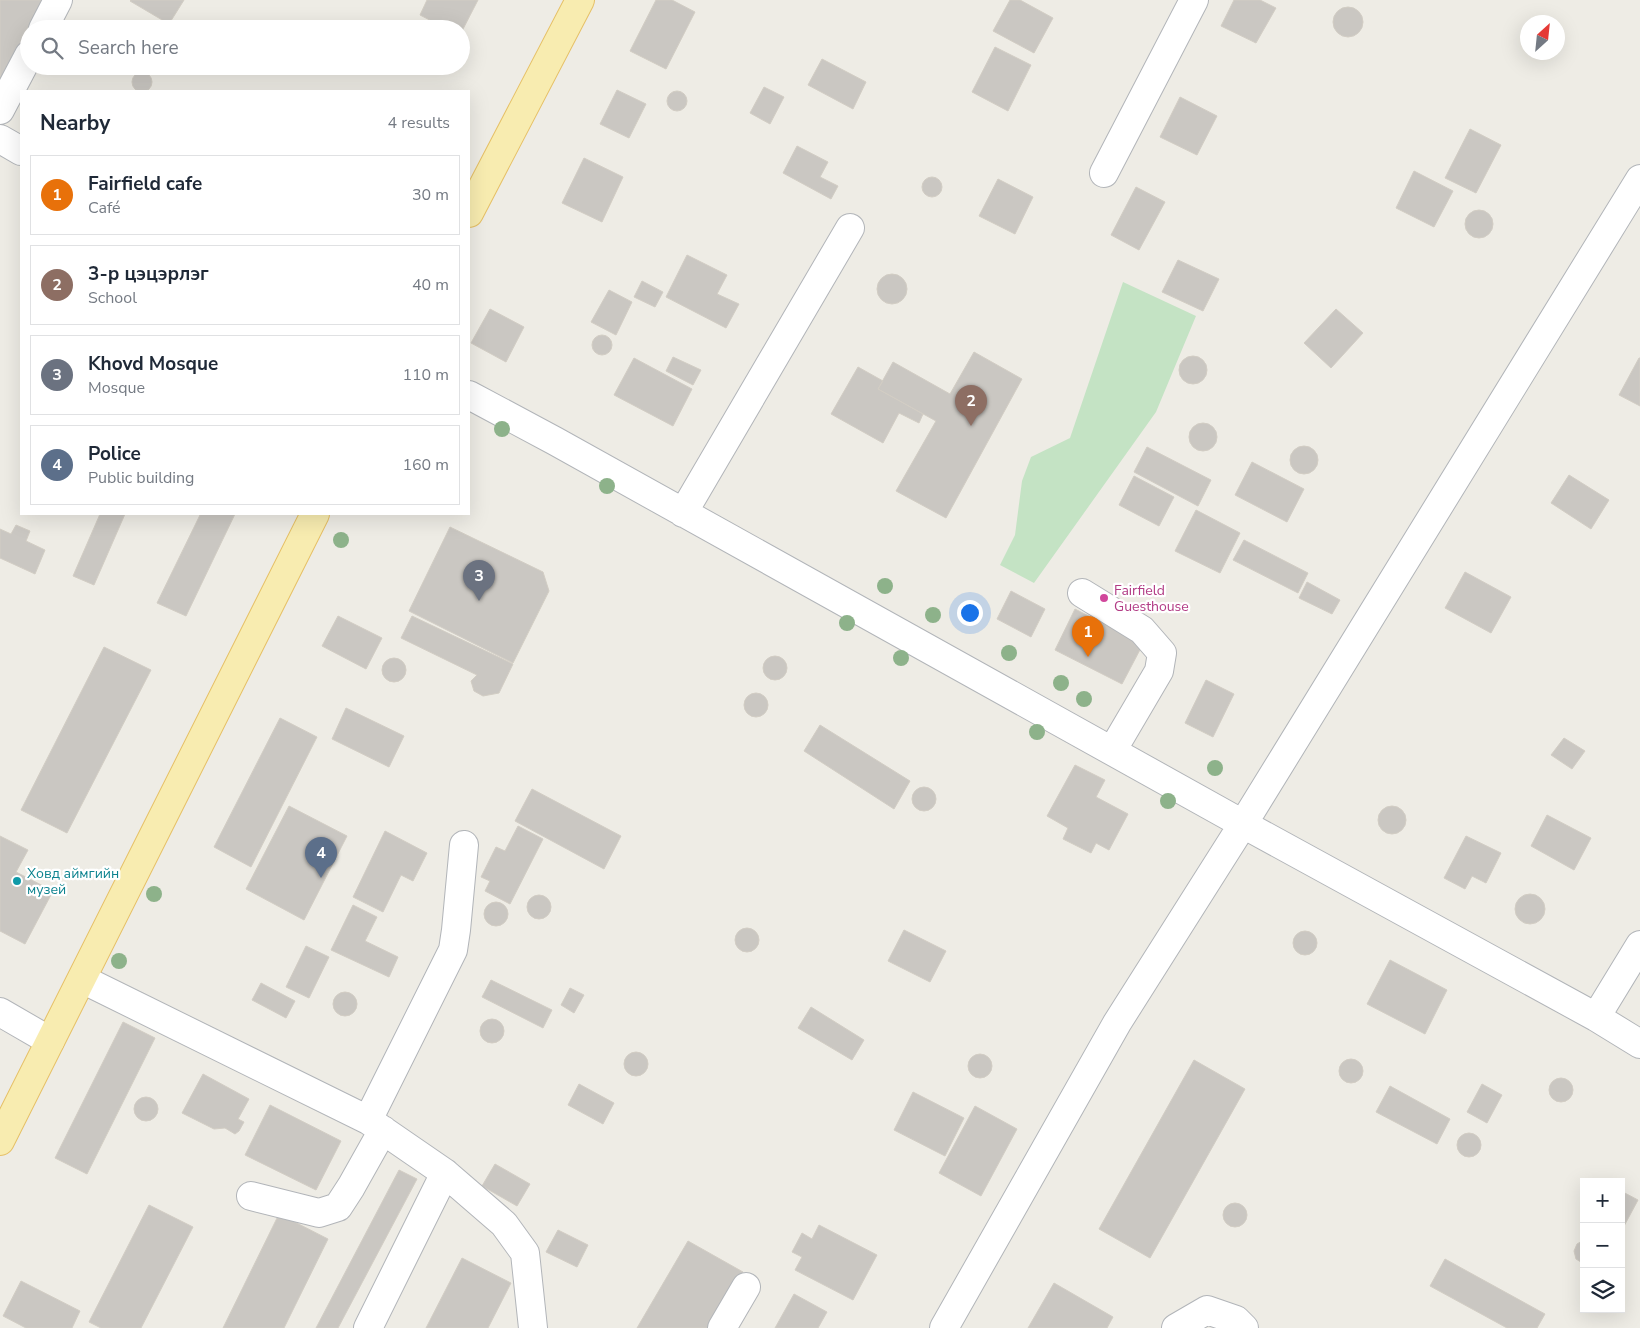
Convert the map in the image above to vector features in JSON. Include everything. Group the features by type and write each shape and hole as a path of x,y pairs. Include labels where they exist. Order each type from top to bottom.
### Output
{"main road":[{"path":"470,211 580,0"},
{"path":"0,1141 314,515"}],"street":[{"path":"48,20 58,0"},
{"path":"1104,173 1194,0"},
{"path":"0,110 20,73"},
{"path":"0,139 20,150"},
{"path":"944,1328 1117,1023 1243,824 1640,179"},
{"path":"683,513 850,228"},
{"path":"470,396 1243,824 1596,1017 1640,1044"},
{"path":"1082,593 1142,630 1162,653 1159,671 1112,751"},
{"path":"251,1196 319,1212 338,1207 351,1187 376,1125 453,950 464,845"},
{"path":"1596,1017 1640,946"},
{"path":"82,979 376,1125 444,1173 504,1224 525,1253 533,1328"},
{"path":"0,1012 50,1041"},
{"path":"368,1328 444,1173"},
{"path":"722,1328 746,1287"},
{"path":"1176,1328 1206,1310 1236,1320 1244,1328"}],"green space":[{"path":"1123,282 1196,316 1156,412 1034,583 1000,565 1015,535 1022,481 1031,457 1070,438"}],"building":[{"path":"0,0 44,0 34,20 20,20 20,46 0,84"},
{"path":"184,0 172,20 162,20 130,1"},
{"path":"427,0 478,0 468,20 430,20 420,15"},
{"path":"656,0 672,0 695,12 666,69 630,51"},
{"path":"1010,0 1020,0 1053,18 1034,53 993,31"},
{"path":"1234,0 1260,0 1276,8 1256,43 1221,26"},
{"path":"1348,7 1358,12 1363,22 1358,32 1348,37 1338,32 1333,22 1338,12"},
{"path":"995,47 1031,65 1008,111 972,92"},
{"path":"822,59 866,82 853,109 808,85"},
{"path":"135,75 149,75 151,86 148,90 136,90 133,86 132,82"},
{"path":"764,87 784,97 770,124 750,113"},
{"path":"617,90 646,104 629,138 600,124"},
{"path":"677,91 684,94 687,101 684,108 677,111 670,108 667,101 670,94"},
{"path":"1180,97 1217,116 1197,155 1160,137"},
{"path":"1470,129 1501,145 1476,193 1445,178"},
{"path":"797,146 828,162 820,177 838,186 831,199 783,173"},
{"path":"584,158 623,177 602,222 562,203"},
{"path":"1414,171 1453,191 1434,227 1396,208"},
{"path":"932,177 939,180 942,187 939,194 932,197 925,194 922,187 925,180"},
{"path":"998,179 1033,197 1015,234 979,216"},
{"path":"1136,187 1165,202 1139,250 1111,235"},
{"path":"1479,210 1489,214 1493,224 1489,234 1479,238 1469,234 1465,224 1469,214"},
{"path":"687,255 727,275 717,294 739,304 726,328 666,297"},
{"path":"1178,260 1219,279 1203,311 1162,292"},
{"path":"892,274 902,279 907,289 902,299 892,304 882,299 877,289 882,279"},
{"path":"642,281 663,292 655,307 634,297"},
{"path":"609,290 632,302 616,335 591,322"},
{"path":"490,309 524,327 506,362 471,343"},
{"path":"1336,309 1363,333 1331,368 1304,343"},
{"path":"602,335 609,338 612,345 609,352 602,355 595,352 592,345 595,338"},
{"path":"974,352 1022,379 946,518 896,491 936,421 878,389 893,362 950,394"},
{"path":"1193,356 1203,360 1207,370 1203,380 1193,384 1183,380 1179,370 1183,360"},
{"path":"673,357 701,370 693,385 666,371"},
{"path":"634,358 692,389 673,426 614,395"},
{"path":"1640,358 1640,406 1619,395"},
{"path":"858,367 883,381 878,389 923,414 919,423 899,413 883,443 831,414"},
{"path":"1203,423 1213,427 1217,437 1213,447 1203,451 1193,447 1189,437 1193,427"},
{"path":"1304,446 1314,450 1318,460 1314,470 1304,474 1294,470 1290,460 1294,450"},
{"path":"1147,447 1211,480 1198,506 1134,472"},
{"path":"1252,462 1304,489 1287,522 1235,495"},
{"path":"1569,475 1609,500 1591,529 1551,503"},
{"path":"1134,476 1174,497 1159,526 1119,505"},
{"path":"1196,510 1240,533 1220,573 1175,551"},
{"path":"100,515 125,515 94,585 73,576"},
{"path":"200,515 235,515 186,616 157,603"},
{"path":"16,525 30,531 26,541 45,550 35,574 0,558 0,529 11,534"},
{"path":"450,527 543,572 549,591 513,663 409,611"},
{"path":"1244,540 1308,573 1298,593 1233,560"},
{"path":"1465,572 1511,597 1491,633 1445,608"},
{"path":"1307,582 1340,600 1332,614 1299,598"},
{"path":"1011,591 1045,609 1031,637 997,619"},
{"path":"1075,609 1143,644 1122,684 1055,650"},
{"path":"338,616 382,638 366,669 322,646"},
{"path":"412,616 513,664 499,693 483,696 474,691 471,681 477,675 401,638"},
{"path":"104,647 151,670 67,833 21,810"},
{"path":"775,656 784,659 787,668 784,677 775,680 766,677 763,668 766,659"},
{"path":"394,658 402,662 406,670 402,678 394,682 386,678 382,670 386,662"},
{"path":"1206,680 1234,694 1213,737 1185,723"},
{"path":"756,693 765,696 768,705 765,714 756,717 747,714 744,705 747,696"},
{"path":"346,708 404,736 389,767 332,739"},
{"path":"280,718 317,737 251,867 214,847"},
{"path":"820,725 910,781 894,809 804,751"},
{"path":"1564,738 1585,751 1572,769 1551,755"},
{"path":"1075,765 1105,780 1096,797 1128,814 1109,850 1096,843 1091,853 1063,839 1068,828 1047,816"},
{"path":"924,787 933,790 936,799 933,808 924,811 915,808 912,799 915,790"},
{"path":"532,789 621,836 604,869 515,821"},
{"path":"289,806 347,836 304,920 246,889"},
{"path":"1392,806 1402,810 1406,820 1402,830 1392,834 1382,830 1378,820 1382,810"},
{"path":"1547,815 1591,838 1574,870 1531,846"},
{"path":"518,826 543,839 510,904 485,891 490,881 481,877 496,847 505,851"},
{"path":"385,831 427,853 413,881 401,875 383,912 353,897"},
{"name":"Ховд аймгийн музей","path":"0,836 28,850 16,872 53,891 25,944 0,931"},
{"path":"1466,836 1501,853 1486,883 1472,876 1465,889 1444,878"},
{"path":"1530,894 1540,899 1545,909 1540,919 1530,924 1520,919 1515,909 1520,899"},
{"path":"539,895 548,898 551,907 548,916 539,919 530,916 527,907 530,898"},
{"path":"496,902 505,905 508,914 505,923 496,926 487,923 484,914 487,905"},
{"path":"353,905 377,917 365,941 398,957 389,977 331,950"},
{"path":"747,928 756,931 759,940 756,949 747,952 738,949 735,940 738,931"},
{"path":"904,930 946,951 930,982 888,961"},
{"path":"1305,931 1314,934 1317,943 1314,952 1305,955 1296,952 1293,943 1296,934"},
{"path":"306,946 329,957 309,998 286,987"},
{"path":"1390,960 1447,990 1425,1034 1367,1004"},
{"path":"491,980 552,1010 543,1028 482,997"},
{"path":"261,983 295,1001 286,1018 252,1000"},
{"path":"570,988 584,995 574,1013 561,1005"},
{"path":"345,992 353,996 357,1004 353,1012 345,1016 337,1012 333,1004 337,996"},
{"path":"811,1007 864,1040 852,1060 798,1028"},
{"path":"492,1019 501,1022 504,1031 501,1040 492,1043 483,1040 480,1031 483,1022"},
{"path":"123,1022 155,1038 87,1174 55,1158"},
{"path":"636,1052 645,1055 648,1064 645,1073 636,1076 627,1073 624,1064 627,1055"},
{"path":"980,1054 989,1057 992,1066 989,1075 980,1078 971,1075 968,1066 971,1057"},
{"path":"1351,1059 1360,1062 1363,1071 1360,1080 1351,1083 1342,1080 1339,1071 1342,1062"},
{"path":"1194,1060 1245,1089 1150,1258 1099,1229"},
{"path":"203,1074 249,1099 238,1119 244,1122 235,1134 225,1128 214,1129 182,1113"},
{"path":"1561,1078 1570,1081 1573,1090 1570,1099 1561,1102 1552,1099 1549,1090 1552,1081"},
{"path":"579,1084 614,1103 603,1124 568,1105"},
{"path":"1482,1084 1502,1095 1487,1123 1467,1112"},
{"path":"1390,1086 1450,1119 1437,1144 1376,1112"},
{"path":"913,1092 964,1118 945,1156 894,1130"},
{"path":"146,1097 154,1101 158,1109 154,1117 146,1121 138,1117 134,1109 138,1101"},
{"path":"270,1105 341,1141 316,1190 245,1155"},
{"path":"975,1106 1017,1129 981,1196 939,1173"},
{"path":"1469,1133 1478,1136 1481,1145 1478,1154 1469,1157 1460,1154 1457,1145 1460,1136"},
{"path":"495,1164 530,1184 517,1206 482,1186"},
{"path":"399,1170 417,1179 338,1328 316,1328"},
{"path":"1625,1193 1638,1200 1625,1224"},
{"path":"1235,1203 1244,1206 1247,1215 1244,1224 1235,1227 1226,1224 1223,1215 1226,1206"},
{"path":"149,1205 193,1227 141,1328 101,1328 89,1322"},
{"path":"279,1214 328,1239 284,1328 223,1328"},
{"path":"819,1225 877,1255 853,1300 795,1270 802,1257 792,1252 802,1233 812,1239"},
{"path":"558,1230 588,1245 577,1267 546,1252"},
{"path":"688,1241 743,1272 710,1328 637,1328"},
{"path":"1580,1242 1580,1262 1576,1259 1574,1251"},
{"path":"462,1258 511,1283 488,1328 426,1328"},
{"path":"1445,1259 1545,1314 1537,1328 1507,1328 1430,1286"},
{"path":"21,1281 80,1311 72,1328 26,1328 3,1316"},
{"path":"1054,1283 1113,1317 1107,1328 1028,1328"},
{"path":"794,1294 827,1312 818,1328 775,1328"}],"place":[{"name":"3-р цэцэрлэг","path":"971,426"},
{"name":"Fairfield Guesthouse","path":"1104,598"},
{"name":"Khovd Mosque","path":"479,601"},
{"name":"Fairfield cafe","path":"1088,657"},
{"name":"Police","path":"321,878"},
{"name":"Ховд аймгийн музей","path":"17,881"}]}
